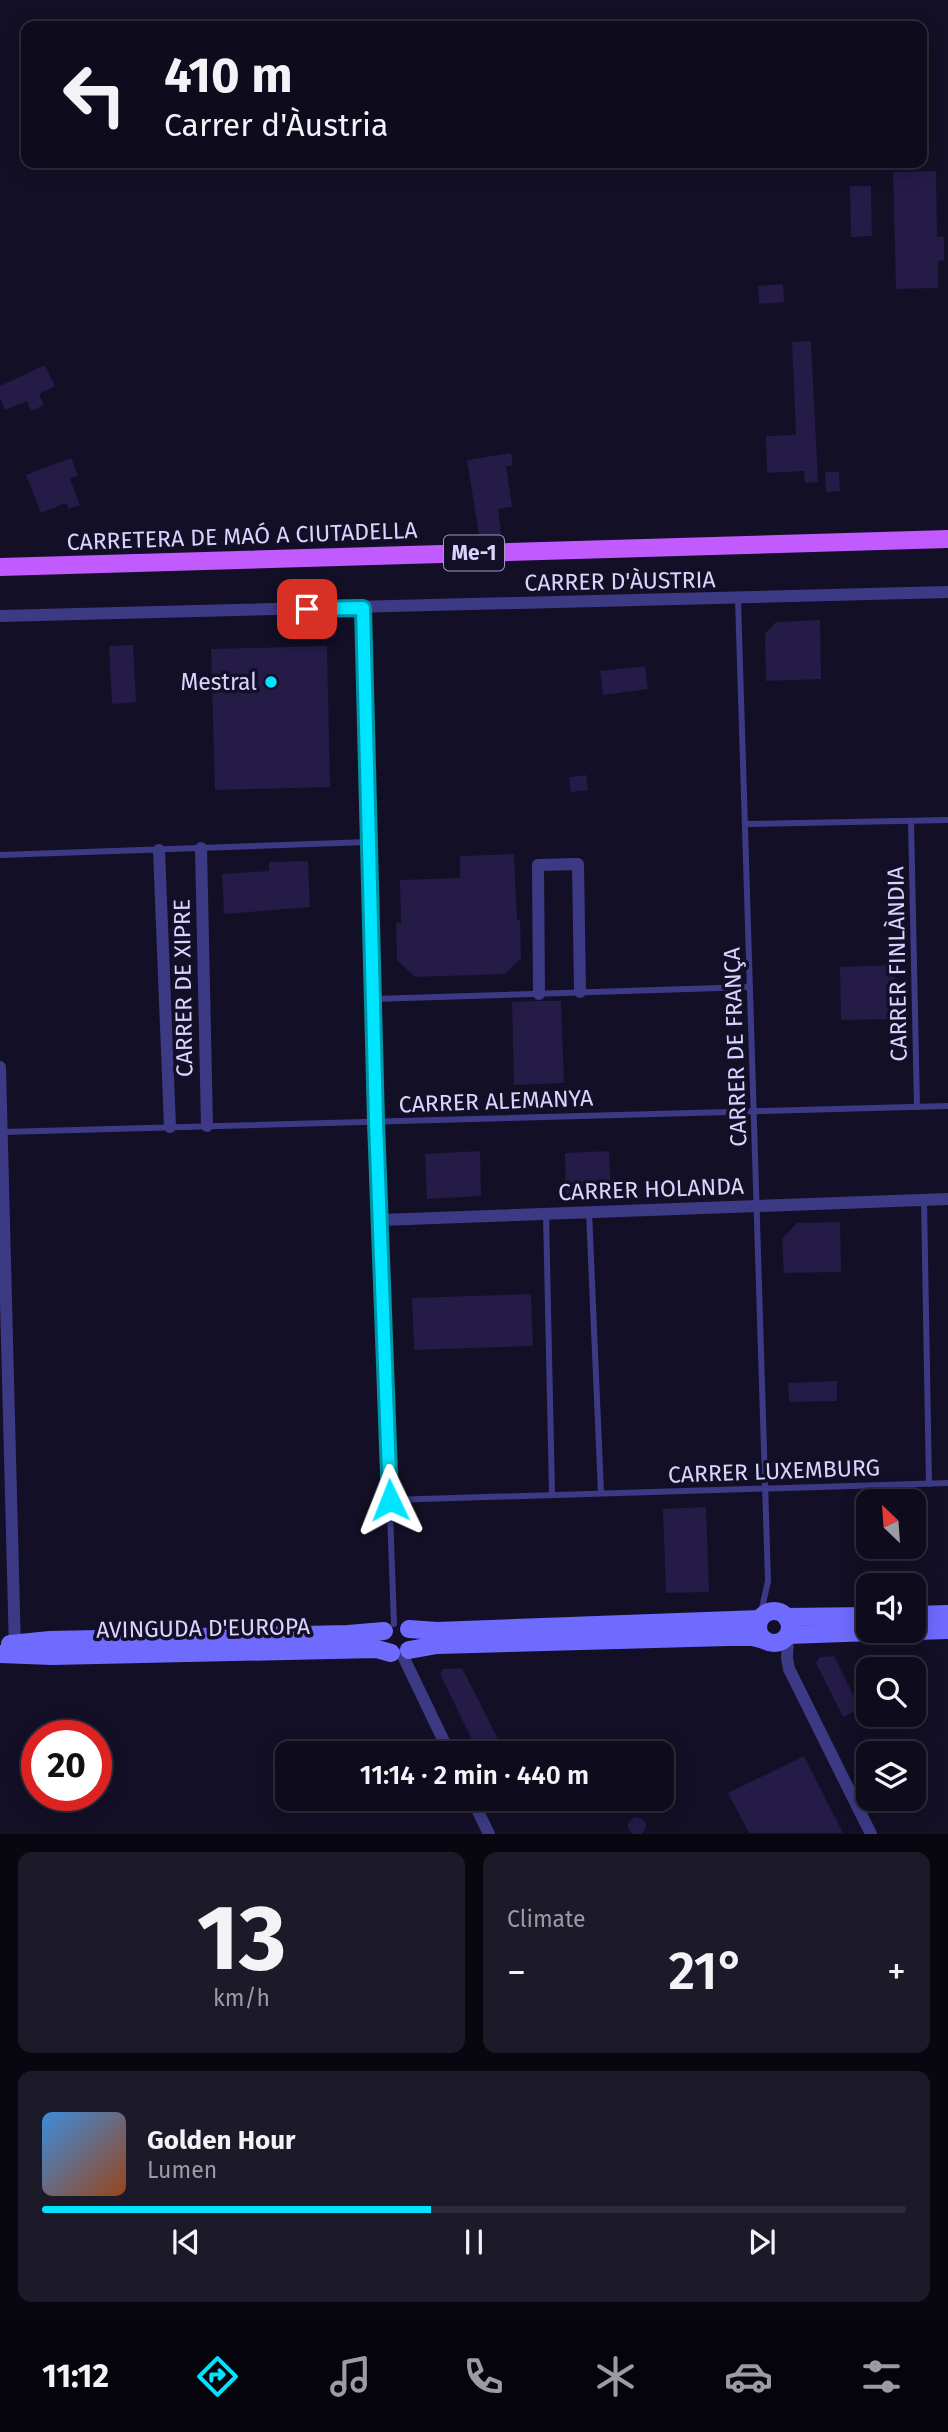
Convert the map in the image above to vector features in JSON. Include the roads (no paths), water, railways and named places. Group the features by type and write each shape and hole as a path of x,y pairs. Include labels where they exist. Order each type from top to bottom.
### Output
{"main road":[{"name":"CARRETERA DE MAÓ A CIUTADELLA","path":"0,566 948,539"}],"street":[{"name":"CARRER D'ÀUSTRIA","path":"0,616 948,592"},
{"name":"CARRER DE XIPRE","path":"201,848 207,1126"},
{"name":"CARRER DE XIPRE","path":"159,850 170,1128"},
{"path":"539,994 538,864 578,864 580,992"},
{"path":"0,1067 10,1502 8,1649"},
{"name":"CARRER HOLANDA","path":"380,1220 948,1199"},
{"name":"AVINGUDA D'EUROPA","path":"8,1649 50,1640 348,1634 396,1628 437,1631 760,1619 773,1611 787,1626 856,1629"},
{"path":"926,1615 948,1614"},
{"name":"AVINGUDA D'EUROPA","path":"787,1626 856,1617"},
{"path":"760,1619 759,1633 764,1640"},
{"path":"787,1626 786,1658 789,1670 871,1833"},
{"name":"AVINGUDA D'EUROPA","path":"8,1649 66,1656 377,1649 401,1653 437,1645 728,1636 780,1642 787,1626"},
{"path":"401,1653 413,1642 396,1628 383,1644 401,1653 444,1741"},
{"path":"926,1631 948,1630"},
{"path":"478,1811 489,1833"}],"lane":[{"name":"CARRER DE FRANÇA","path":"738,598 768,1581 760,1619"},
{"path":"363,608 376,1122 396,1628"},
{"path":"745,824 948,820"},
{"name":"CARRER FINLÀNDIA","path":"911,821 917,1107"},
{"path":"0,855 369,842"},
{"path":"373,999 750,987"},
{"name":"CARRER ALEMANYA","path":"3,1132 948,1106"},
{"path":"924,1200 929,1484"},
{"path":"589,1212 601,1493"},
{"path":"546,1214 552,1494"},
{"name":"CARRER LUXEMBURG","path":"390,1500 948,1483"}],"place":[{"name":"Mestral","path":"271,682"}]}
